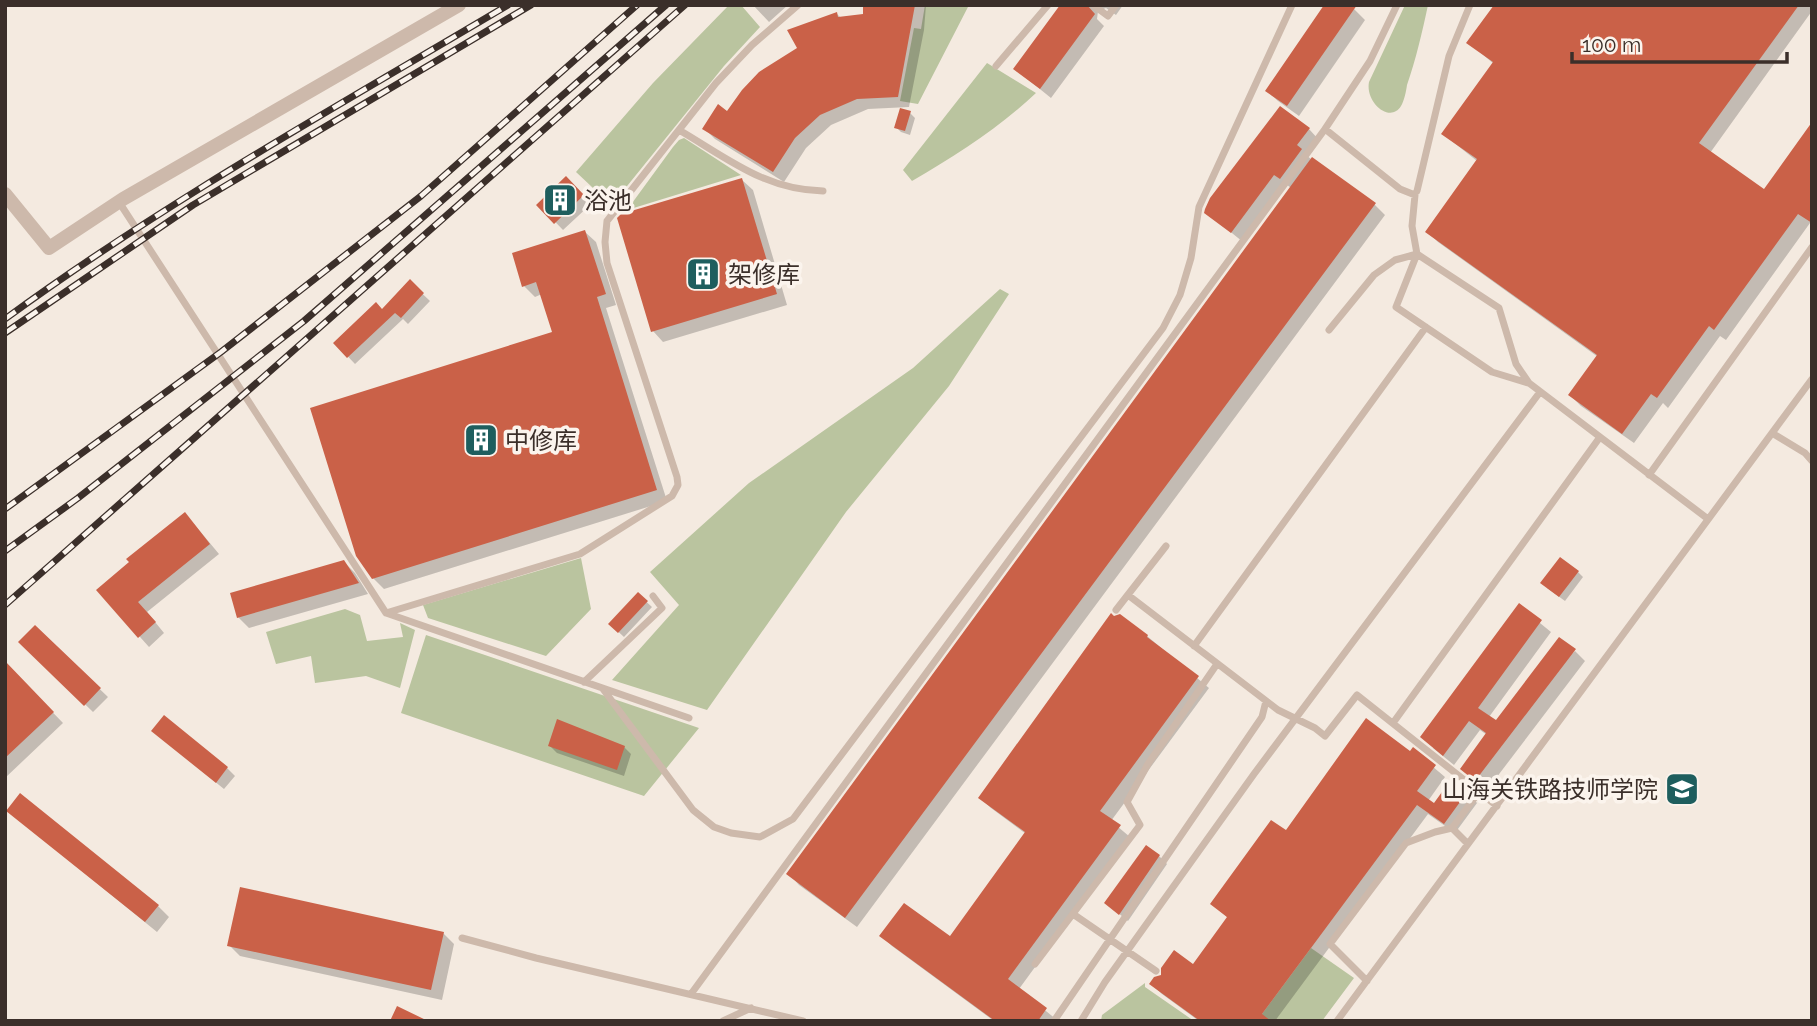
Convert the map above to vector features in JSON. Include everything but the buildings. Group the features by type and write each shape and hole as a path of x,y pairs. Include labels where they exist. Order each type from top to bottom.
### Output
{"street":[{"path":"5,194 49,248 118,202 459,5"}],"lane":[{"path":"386,614 580,554 672,496 678,485 677,477 607,263 604,242 607,221 716,83 798,5"},
{"path":"996,66 1048,5"},
{"path":"1093,5 1108,16 1116,5"},
{"path":"603,689 693,810 714,827 731,833 760,837 793,819 1163,328 1180,295 1191,258 1199,207 1292,5"},
{"path":"691,994 1325,129 1370,61 1397,5"},
{"path":"1417,191 1449,55 1470,5"},
{"path":"1325,129 1400,190 1415,195 1412,226 1417,254 1396,307 1492,372 1528,383 1708,519"},
{"path":"679,130 762,180 799,191 822,191"},
{"path":"118,202 386,614 689,719"},
{"path":"1649,475 1812,247"},
{"path":"1329,330 1374,275 1395,260 1417,254 1499,308 1516,364 1528,383"},
{"path":"1194,646 1426,327"},
{"path":"1337,1021 1812,379"},
{"path":"1081,1021 1128,950 1296,719 1540,392"},
{"path":"1772,433 1805,453 1812,461"},
{"path":"1393,723 1600,437"},
{"path":"1116,610 1166,546"},
{"path":"1128,595 1278,710 1325,736 1357,695 1497,806"},
{"path":"584,682 662,608 653,596"},
{"path":"1035,964 1140,825 1127,802 1148,764 1217,664"},
{"path":"1054,1021 1262,717 1266,701"},
{"path":"1367,981 1330,944 1406,844 1452,828 1479,792"},
{"path":"1452,828 1468,844"},
{"path":"1073,914 1156,971"},
{"path":"462,938 803,1021"},
{"path":"723,1021 751,1008"}],"green space":[{"path":"729,5 741,5 760,27 724,66 615,201 609,203 576,172 653,83"},
{"path":"925,5 969,5 918,104 900,101 914,28 921,29"},
{"path":"1405,5 1428,5 1403,102 1391,113 1385,112 1374,103 1369,82"},
{"path":"987,63 1036,93 977,140 912,181 903,170"},
{"path":"684,138 741,175 627,210 673,147"},
{"path":"1000,289 1009,294 949,386 846,512 707,710 612,680 679,605 650,572 749,483 913,368"},
{"path":"581,558 591,609 546,656 428,618 423,605"},
{"path":"345,609 360,615 367,641 403,637 400,623 415,630 400,688 366,676 315,683 311,656 276,664 266,632"},
{"path":"426,635 699,728 644,796 401,713"},
{"path":"1311,948 1354,978 1322,1021 1260,1021 1262,1014"},
{"path":"1145,983 1145,987 1194,1021 1101,1021 1102,1015"}],"railway":[{"path":"5,319 190,195 508,5"},
{"path":"5,333 193,205 531,5"},
{"path":"5,509 221,352 421,196 637,5"},
{"path":"5,551 78,498 304,321 666,5"},
{"path":"5,605 685,5"}],"place":[{"name":"浴池","path":"560,200"},
{"name":"架修库","path":"703,274"},
{"name":"中修库","path":"481,440"},
{"name":"山海关铁路技师学院","path":"1682,789"}]}
